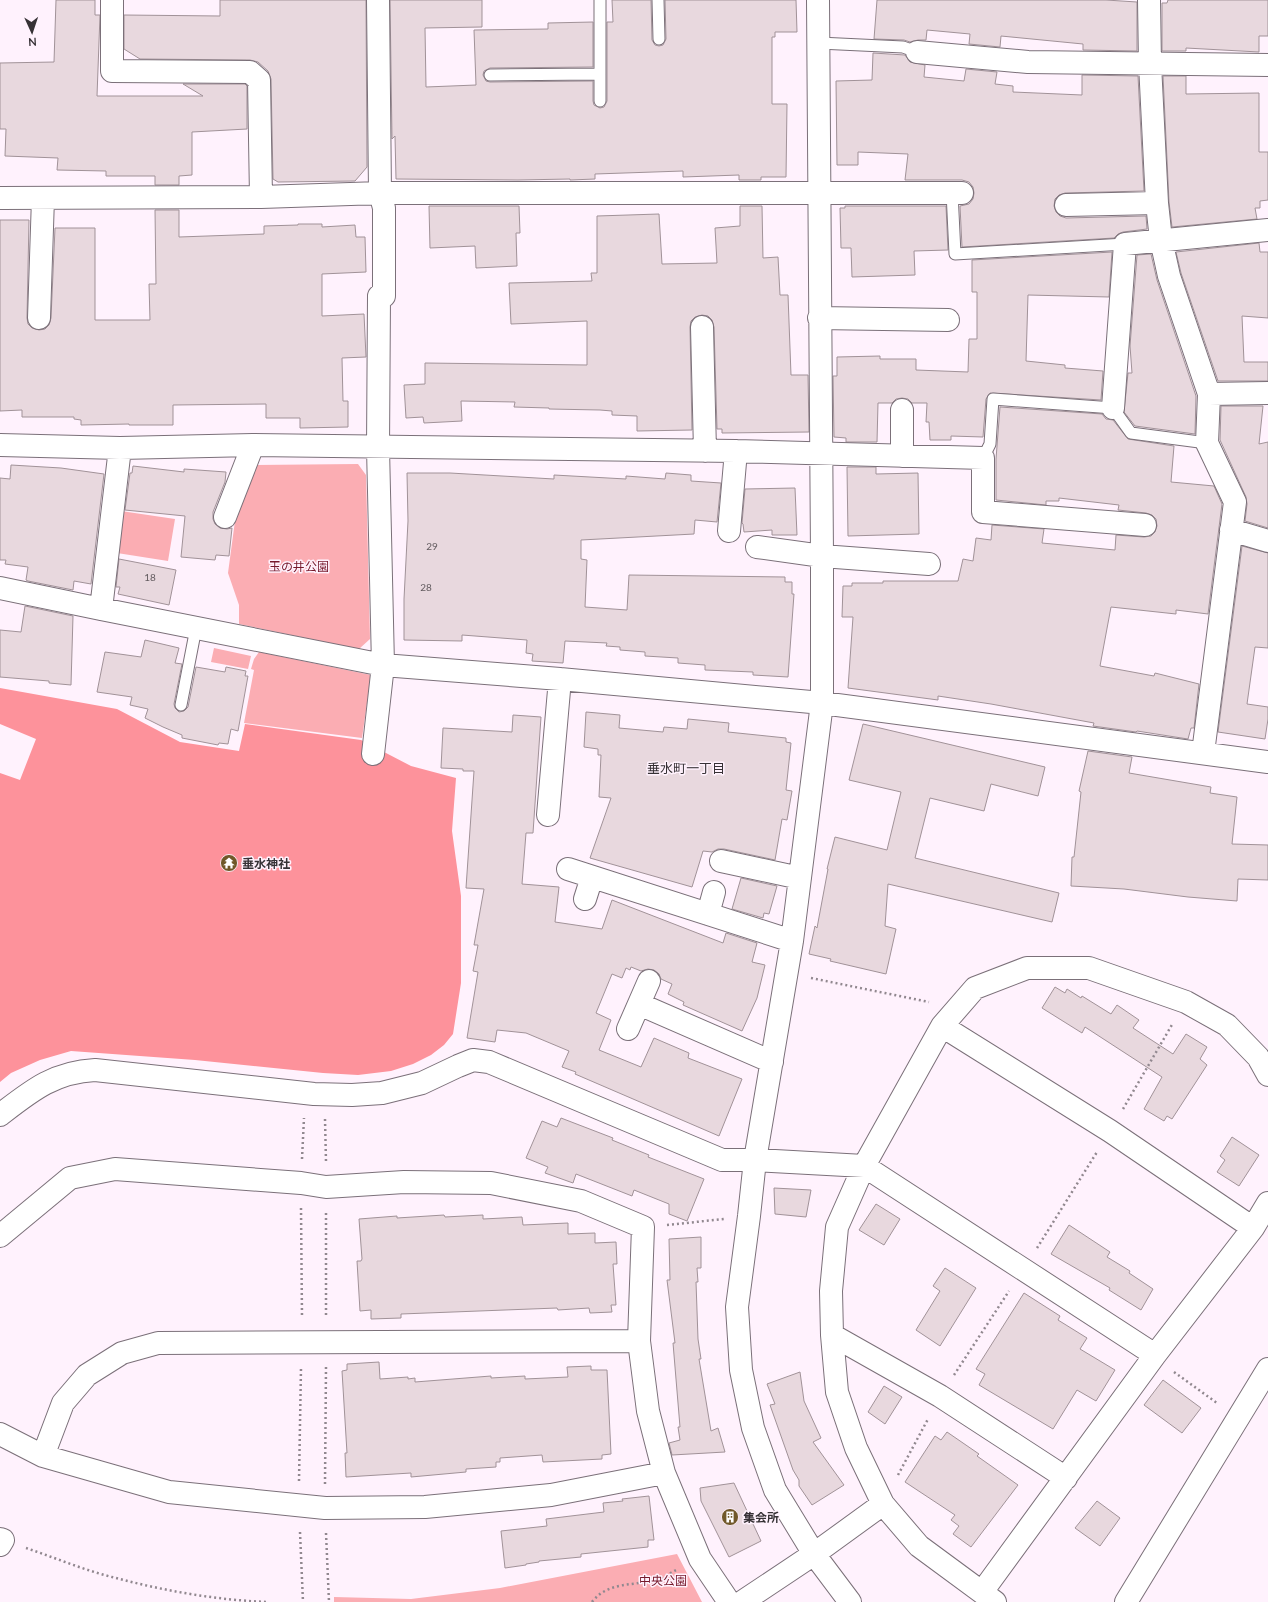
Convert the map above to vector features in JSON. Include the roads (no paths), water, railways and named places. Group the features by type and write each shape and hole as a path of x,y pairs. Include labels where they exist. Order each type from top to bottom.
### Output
{"street":[{"path":"112,0 112,71 250,72 259,80 261,197"},
{"path":"374,754 383,665 378,448 379,296 384,296 384,208 380,193 378,0"},
{"path":"818,0 822,703 792,941 755,1160 737,1307 741,1370 753,1428 775,1490 814,1554 850,1602"},
{"path":"1150,0 1150,64 1157,203 1161,240 1169,276 1209,394 1207,443 1235,502 1203,753"},
{"path":"918,52 1028,62 1268,66"},
{"path":"0,198 261,197 380,193 957,192"},
{"path":"40,318 43,198"},
{"path":"1066,205 1157,203"},
{"path":"1113,408 1126,244 1268,230"},
{"path":"819,318 948,320"},
{"path":"702,327 705,451"},
{"path":"1209,394 1268,393"},
{"path":"902,410 902,456"},
{"path":"0,445 120,448 253,445 378,448 736,451 983,458 983,512 1145,525"},
{"path":"225,517 253,445"},
{"path":"101,609 120,448"},
{"path":"729,531 736,451"},
{"path":"1231,530 1268,541"},
{"path":"757,547 822,556 929,564"},
{"path":"0,588 383,665 560,678 822,703 1268,762"},
{"path":"548,815 560,678"},
{"path":"721,861 800,878"},
{"path":"568,869 792,941"},
{"path":"585,899 592,877"},
{"path":"708,914 714,892"},
{"path":"1268,1075 1258,1057 1227,1025 1186,1002 1089,968 1027,968 975,988 942,1026 864,1166 837,1228 831,1291 832,1335 837,1392 856,1448 883,1504 919,1546 988,1597 1066,1478 1155,1355 1253,1228 1268,1203"},
{"path":"628,1029 649,981"},
{"path":"639,1004 772,1062"},
{"path":"942,1026 1110,1131 1253,1228"},
{"path":"0,1115 32,1090 47,1082 66,1074 87,1070 103,1070 314,1094 352,1095 382,1093 422,1083 473,1060 489,1062 722,1160 755,1160 864,1166 1155,1355"},
{"path":"0,1236 70,1178 116,1169 294,1183 326,1187 404,1182 491,1183 581,1201 643,1227 639,1341 648,1411 664,1473 700,1559 729,1602"},
{"path":"832,1335 940,1396 1066,1478"},
{"path":"44,1456 63,1403 87,1375 122,1353 158,1343 639,1341"},
{"path":"1126,1602 1268,1369"},
{"path":"0,1434 44,1456 168,1492 325,1508 425,1507 551,1495 664,1473"},
{"path":"742,1602 814,1554 883,1504"}],"lane":[{"path":"600,0 600,101"},
{"path":"658,0 659,39"},
{"path":"819,43 903,47 918,52"},
{"path":"490,75 600,74"},
{"path":"957,192 955,254 1126,244"},
{"path":"983,458 990,444 993,399 1113,408 1131,433 1207,443"},
{"path":"181,705 196,628"}],"place":[{"name":"垂水神社","path":"229,863"},
{"name":"集会所","path":"730,1517"}],"district":[{"name":"垂水町一丁目","path":"686,768"}],"park label":[{"name":"玉の井公園","path":"299,566"},
{"name":"中央公園","path":"663,1580"}]}
